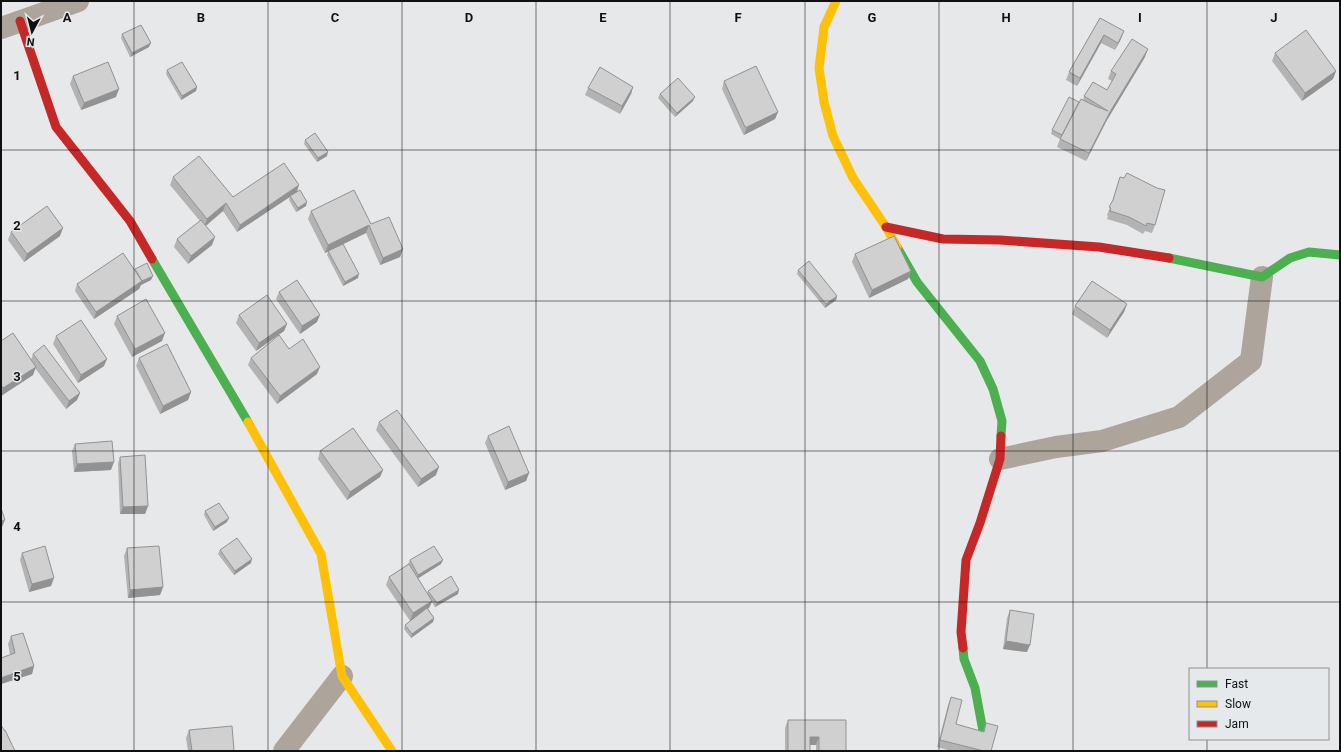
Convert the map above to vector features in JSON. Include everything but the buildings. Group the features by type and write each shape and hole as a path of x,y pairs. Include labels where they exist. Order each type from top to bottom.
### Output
{"street":[{"path":"78,1 11,24 56,127 130,221 257,438 321,554 342,676 392,751"},
{"path":"836,1 824,27 819,68 824,102 833,136 853,178 886,227 918,282 980,361 993,389 1002,421 1000,458 980,523 966,560 961,632 964,659 976,688 983,731 981,740 982,751"},
{"path":"886,227 943,239 1000,240 1099,247 1142,253 1262,277 1290,258 1309,252 1340,255"},
{"path":"1000,458 1056,447 1102,441 1179,417 1251,361 1262,277"},
{"path":"284,751 342,676"}],"traffic: fast":[{"path":"897,247 917,282 980,361 993,389 1002,421 1001,436"},
{"path":"1169,258 1262,277 1290,258 1309,252 1340,255"},
{"path":"152,259 248,422"},
{"path":"963,648 964,659 975,688 983,731 981,740 983,751"}],"traffic: slow":[{"path":"836,1 824,27 819,68 824,102 833,136 853,178 886,227 897,247"},
{"path":"248,422 321,554 342,676 392,751"}],"traffic: jam":[{"path":"20,21 56,127 130,221 152,259"},
{"path":"886,227 943,239 1000,240 1099,247 1169,258"},
{"path":"963,648 961,632 966,560 980,523 1000,459 1001,436"}]}
